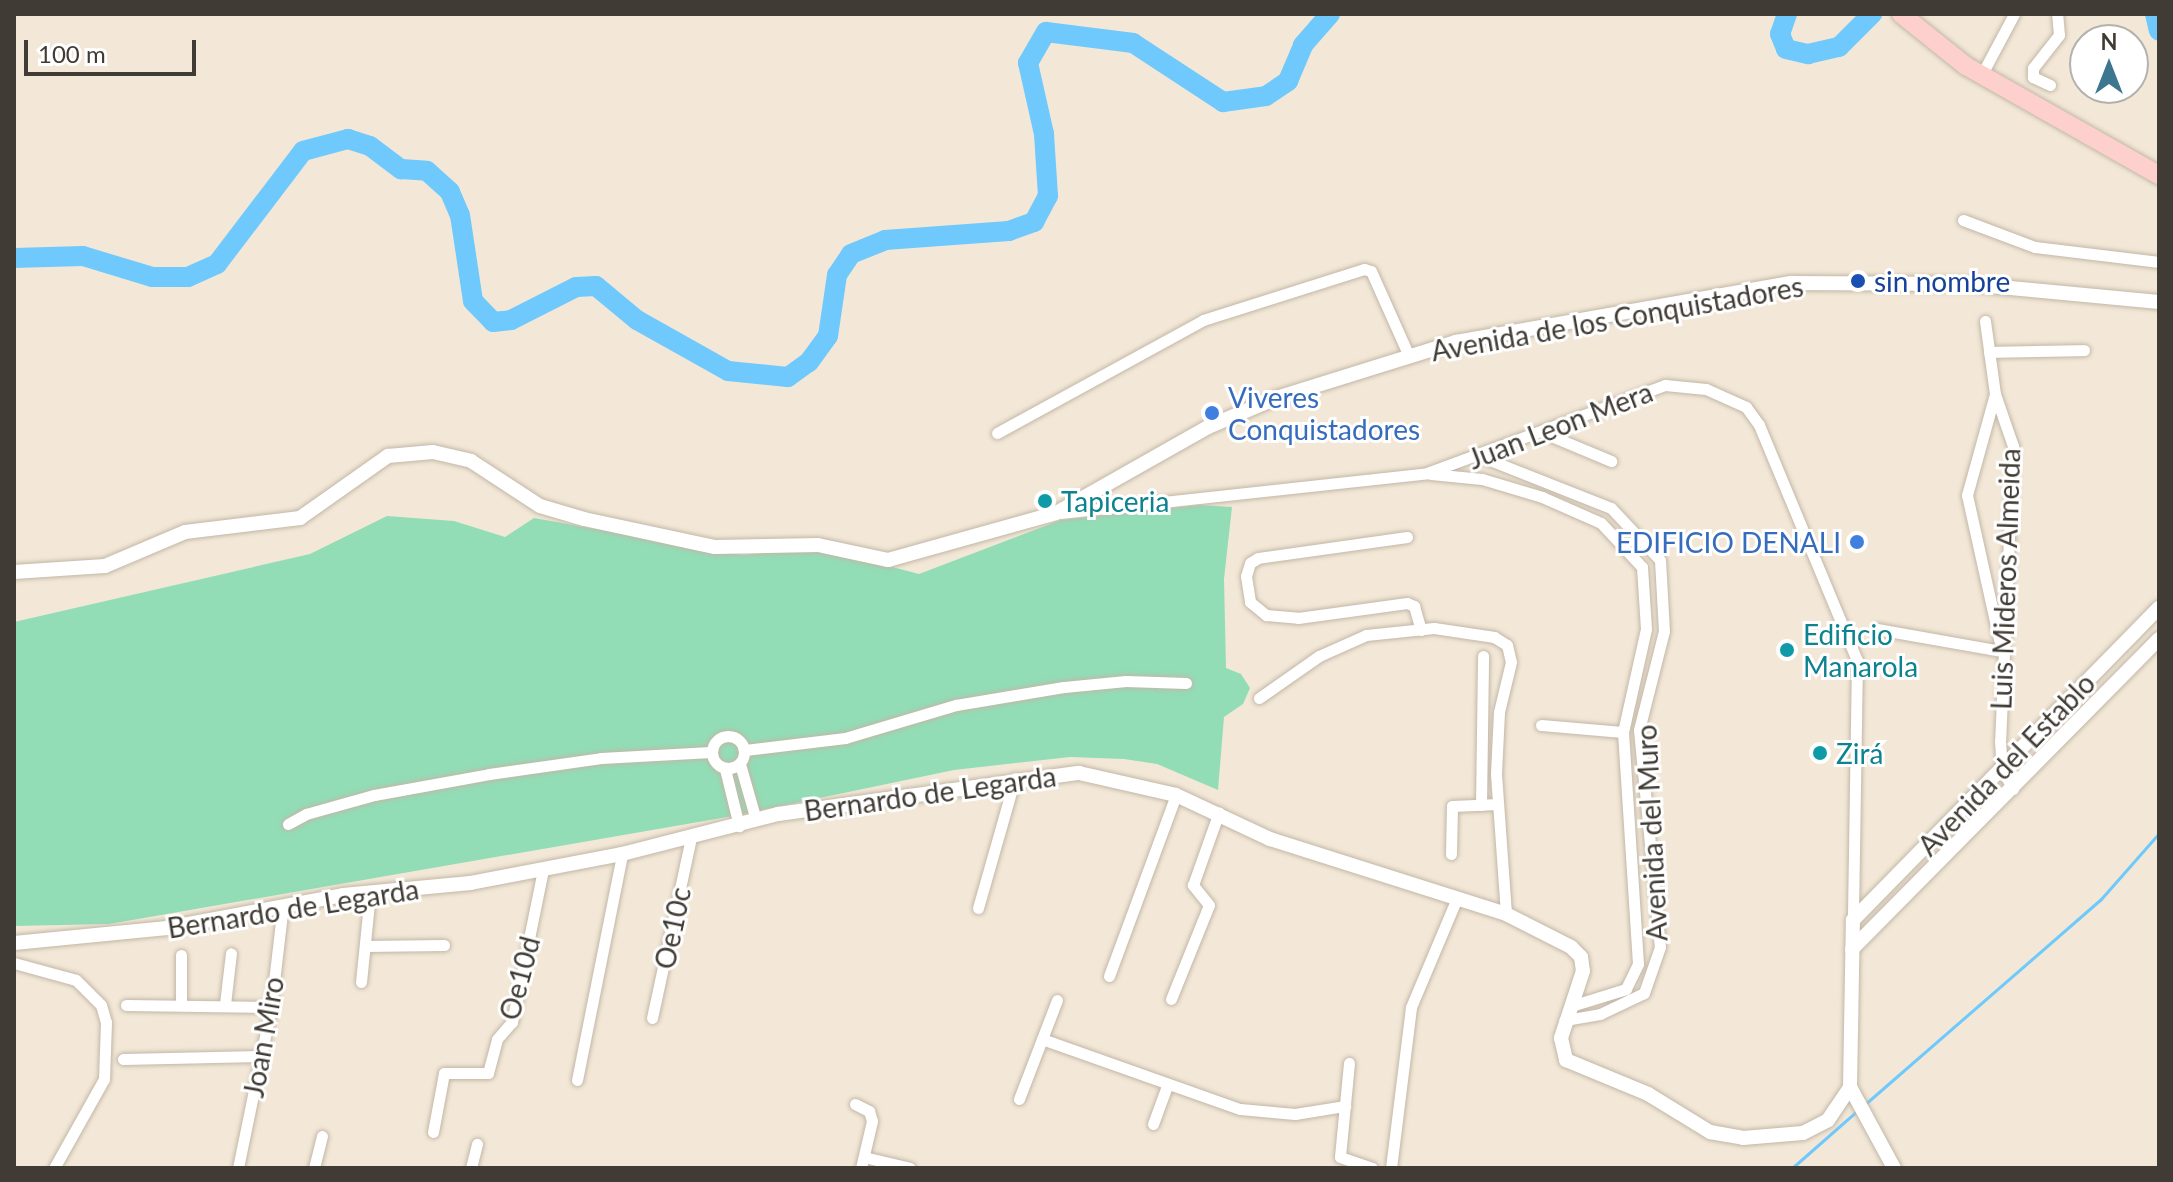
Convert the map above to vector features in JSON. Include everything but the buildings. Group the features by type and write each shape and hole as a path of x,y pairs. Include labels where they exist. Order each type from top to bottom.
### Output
{"main road":[{"path":"1901,14 1974,70 2159,175"}],"street":[{"path":"1974,70 2014,14"},
{"path":"2050,85 2033,77 2033,68 2059,35 2057,14"},
{"path":"1963,220 2035,247 2159,262"},
{"path":"997,433 1203,320 1364,269 1371,271 1409,356"},
{"name":"Avenida de los Conquistadores","path":"14,572 105,566 185,532 300,518 371,466 410,452 433,452 471,461 540,506 715,547 818,545 888,560 1056,513 1208,427 1456,342 1791,283 1968,284 2159,302"},
{"name":"Luis Mideros Almeida","path":"1985,321 1995,394 2013,446 2002,651 2002,770"},
{"path":"1989,352 2084,350"},
{"name":"Juan Leon Mera","path":"1056,513 1427,473 1481,457 1665,385 1723,395 1746,407 1759,425 1857,660 1850,1087 1894,1168"},
{"path":"1877,629 2002,651 1967,495 1995,394"},
{"path":"1544,433 1611,461"},
{"name":"Avenida del Muro","path":"1481,457 1611,508 1660,560 1664,631 1639,730 1660,947 1644,993 1600,1014 1568,1013"},
{"path":"1427,473 1482,479 1601,523 1642,567 1646,629 1623,732 1638,964 1626,989 1568,1013"},
{"path":"1407,537 1258,558 1250,563 1246,576 1250,602 1266,615 1280,619 1407,603 1414,606 1421,630"},
{"name":"Avenida del Establo","path":"1853,920 2159,608"},
{"path":"1259,698 1339,645 1366,635 1421,630 1494,637 1507,645 1511,662 1499,712 1498,804 1506,914"},
{"name":"Avenida del Establo","path":"1852,949 2159,639"},
{"path":"1481,805 1483,656"},
{"path":"745,750 845,738 956,705 1064,687 1126,681 1186,683"},
{"path":"1541,725 1623,732"},
{"path":"711,752 721,737 731,736 745,750"},
{"path":"745,750 740,764 756,820"},
{"path":"711,752 725,769 739,826"},
{"path":"288,824 306,814 374,795 489,774 601,758 711,752"},
{"path":"725,769 740,764"},
{"path":"2002,770 2013,789"},
{"name":"Bernardo de Legarda","path":"14,943 167,928 283,905 543,870 691,838 756,820 1015,778 1079,773 1176,795 1312,855 1506,914 1578,952 1583,971 1568,1013 1561,1050 1574,1067 1648,1094 1710,1132 1727,1137 1803,1133 1828,1120 1850,1087"},
{"path":"978,908 1015,778"},
{"path":"1109,976 1176,795"},
{"path":"1451,854 1449,811 1498,804"},
{"path":"1171,999 1209,905 1193,885 1219,812"},
{"name":"Oe10c","path":"652,1018 691,838"},
{"path":"577,1080 622,854"},
{"name":"Oe10d","path":"433,1132 444,1073 488,1073 497,1039 512,1022 543,870"},
{"path":"361,982 370,893"},
{"path":"1391,1168 1411,1007 1457,898"},
{"name":"Joan Miro","path":"238,1168 271,1007 283,905"},
{"path":"365,946 444,945"},
{"path":"225,1004 231,953"},
{"path":"181,955 181,1004"},
{"path":"14,963 76,980 101,1005 106,1022 104,1079 54,1168"},
{"path":"1019,1099 1057,1000"},
{"path":"126,1005 271,1007"},
{"path":"1042,1039 1167,1086 1182,1085 1240,1109 1295,1114 1345,1106"},
{"path":"123,1059 260,1056"},
{"path":"1349,1063 1342,1161 1372,1168"},
{"path":"1153,1124 1167,1086"},
{"path":"855,1104 869,1111 872,1121 863,1162 910,1168"},
{"path":"314,1168 322,1136"},
{"path":"471,1168 477,1144"}],"green space":[{"path":"1200,505 1232,507 1224,579 1226,668 1241,674 1250,688 1243,704 1224,717 1218,790 1157,764 1124,759 1070,757 954,770 733,816 109,924 14,926 14,622 310,554 387,516 454,521 505,537 534,518 741,555 824,549 919,574 1061,520"}],"waterway":[{"path":"14,258 83,256 152,277 188,277 217,264 303,151 348,139 370,146 401,169 427,171 450,192 460,215 473,301 493,322 511,320 576,287 596,286 637,320 728,371 788,377 809,362 828,336 837,275 851,254 885,240 1009,231 1034,222 1048,196 1044,134 1028,63 1046,32 1133,43 1223,102 1266,96 1288,81 1303,45 1330,14"},
{"path":"1787,14 1780,34 1786,49 1808,54 1839,47 1872,14"},
{"path":"2155,14 2159,31"},
{"path":"1864,1105 2101,899 2159,833"},
{"path":"1792,1168 1858,1110"}],"place":[{"name":"sin nombre","path":"1858,281"},
{"name":"Viveres Conquistadores","path":"1212,413"},
{"name":"Tapiceria","path":"1045,501"},
{"name":"EDIFICIO DENALI","path":"1857,542"},
{"name":"Edificio Manarola","path":"1787,650"},
{"name":"Zirá","path":"1820,753"}]}
